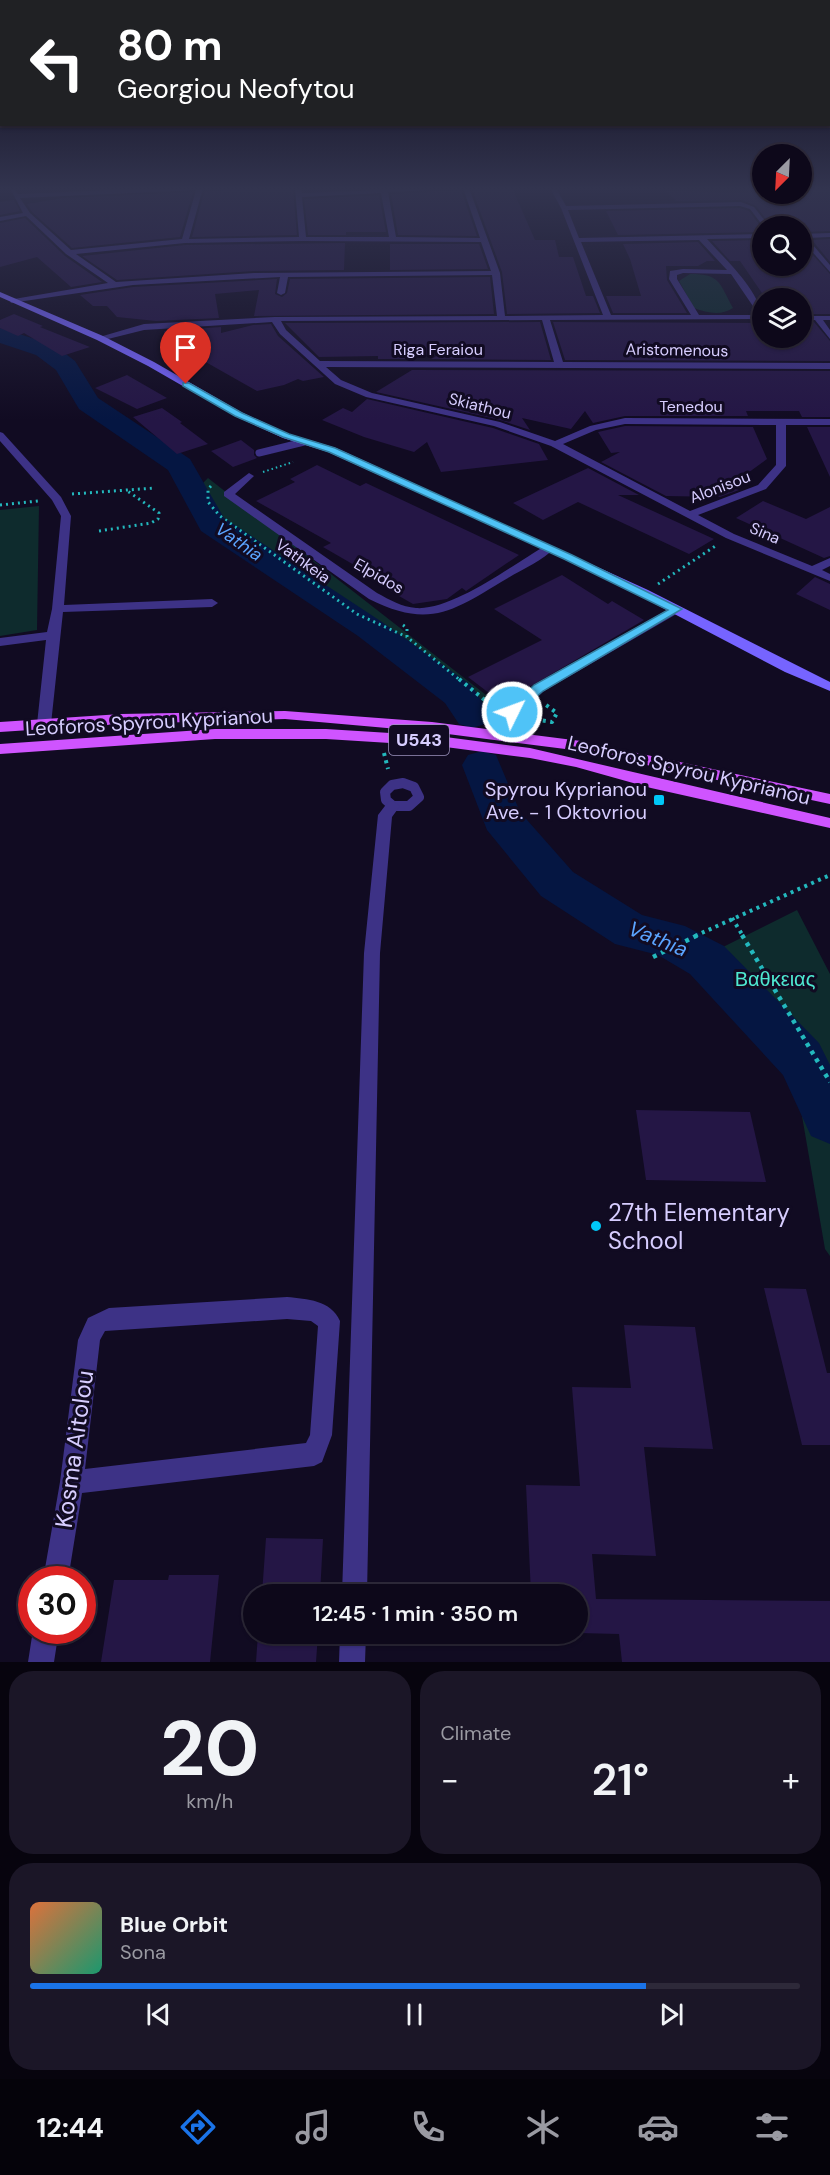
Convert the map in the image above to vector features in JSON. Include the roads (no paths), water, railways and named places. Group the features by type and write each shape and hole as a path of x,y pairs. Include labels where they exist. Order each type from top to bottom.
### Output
{"main road":[{"name":"Leoforos Spyrou Kyprianou","path":"0,727 121,719 285,715 432,727 523,737 592,748 830,799"},
{"name":"Leoforos Spyrou Kyprianou","path":"0,749 215,734 326,734 438,741 553,758 651,783 830,823"}],"street":[{"path":"88,266 115,285"},
{"path":"494,266 501,317"},
{"path":"587,266 609,318"},
{"path":"727,266 752,300"},
{"path":"697,318 673,279 673,273 683,271 733,272"},
{"path":"14,300 60,291 206,278 496,273"},
{"path":"281,292 284,276"},
{"path":"0,294 100,338 152,364 238,414 304,442 332,450 549,548 830,687"},
{"path":"100,338 144,327 275,319 697,318 752,315"},
{"path":"545,318 559,364"},
{"path":"812,318 830,318"},
{"path":"817,318 830,336"},
{"name":"Skiathou","path":"275,319 283,332 338,382 369,395 497,424 555,444 688,515"},
{"name":"Riga Feraiou","path":"317,364 559,364"},
{"name":"Aristomenous","path":"559,364 830,366"},
{"name":"Tenedou","path":"555,444 593,428 625,421 830,422"},
{"name":"Alonisou","path":"688,515 762,487 781,466 781,421"},
{"path":"0,435 55,497 66,516 58,609 53,635 44,724"},
{"name":"Elpidos","path":"249,476 228,494 373,596 395,607 418,612 453,606 549,548"},
{"name":"Sina","path":"688,515 730,536 830,578"},
{"path":"813,571 830,561"},
{"path":"58,609 212,603"},
{"path":"508,713 538,688 676,609"},
{"path":"0,642 53,635"},
{"path":"354,1584 372,953 385,815 393,806"},
{"name":"Kosma Aitolou","path":"57,1566 72,1482 89,1340 94,1325 98,1321 287,1308 315,1311 329,1321 321,1436 314,1454 72,1482"},
{"path":"41,1662 44,1644"},
{"path":"352,1662 353,1644"}],"lane":[{"path":"258,453 304,442"},
{"path":"409,783 417,789 419,794 414,804 404,807 393,806 384,796 392,785 409,783"}],"waterway":[{"name":"Vathia","path":"0,335 45,350 66,366 88,403 180,465 212,524 370,629 458,694 472,715"},
{"name":"Vathia","path":"482,765 502,819 557,884 631,931 669,939 707,960 801,1059 830,1119"}],"place":[{"name":"Spyrou Kyprianou Ave. - 1 Oktovriou","path":"659,800"},
{"name":"27th Elementary School","path":"596,1226"}],"park label":[{"name":"Βαθκειας","path":"775,979"}]}
